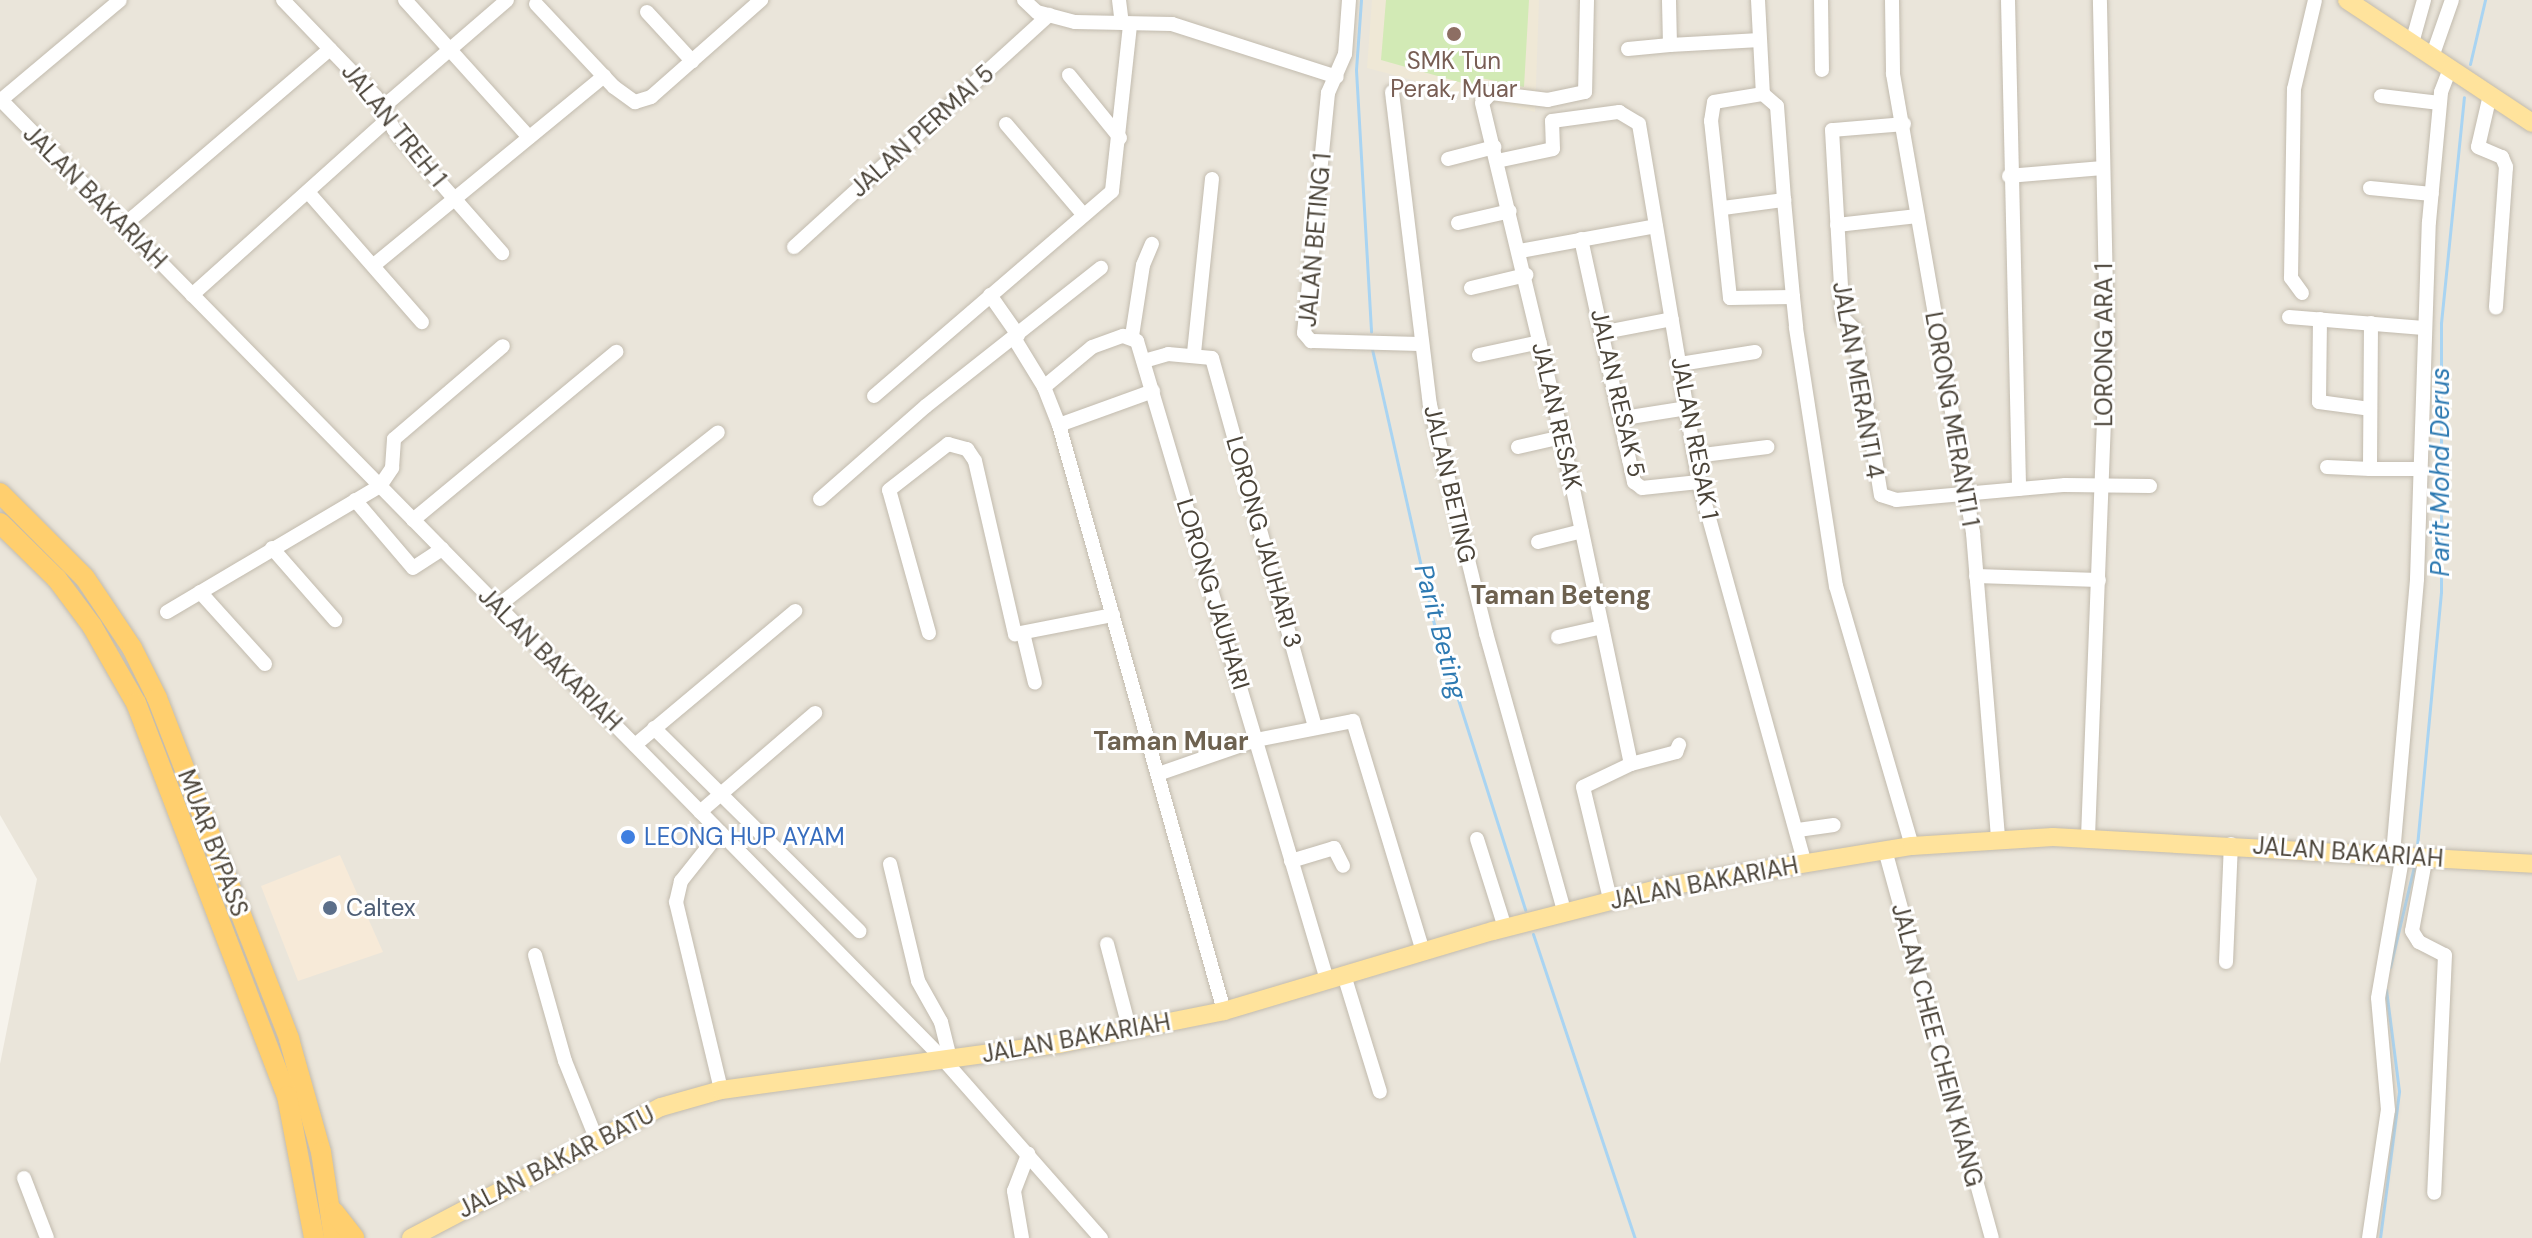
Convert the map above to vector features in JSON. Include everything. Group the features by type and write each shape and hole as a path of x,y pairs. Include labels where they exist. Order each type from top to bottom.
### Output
{"highway":[{"name":"MUAR BYPASS","path":"0,493 85,578 132,648 157,698 289,1039 332,1209 334,1238"},
{"name":"MUAR BYPASS","path":"0,523 57,579 92,626 136,703 287,1096 314,1238"},
{"path":"332,1209 354,1238"}],"main road":[{"path":"2347,0 2532,123"},
{"name":"JALAN BAKARIAH","path":"946,1059 1130,1031 1224,1011 1610,899 1912,846 2088,837 2532,864"},
{"name":"JALAN BAKAR BATU","path":"411,1238 648,1112 721,1090 946,1059"}],"street":[{"path":"0,100 120,0"},
{"name":"JALAN TREH 1","path":"283,0 330,49 502,253"},
{"path":"405,0 529,137"},
{"path":"192,295 308,192 316,179 451,48 507,0"},
{"path":"536,4 626,99 643,101 761,0"},
{"path":"1024,0 1028,7 1075,22 1172,24 1337,77 1347,47 1349,0"},
{"path":"874,396 1112,191 1120,138 1126,24 1119,0"},
{"name":"JALAN RESAK","path":"1587,0 1585,92 1548,100 1486,95 1482,103 1526,275 1631,764"},
{"path":"1669,0 1670,45"},
{"path":"1758,0 1763,94 1777,106 1793,297 1811,451 1836,586 1912,846"},
{"path":"1821,0 1822,70"},
{"name":"LORONG MERANTI 1","path":"1892,0 1893,74 1966,495 1976,576 1998,840"},
{"path":"2008,0 2009,176 2019,489"},
{"name":"LORONG ARA 1","path":"2088,837 2107,339 2100,0"},
{"path":"2302,293 2291,278 2294,89 2315,0"},
{"path":"2432,57 2452,0"},
{"path":"2412,43 2419,2"},
{"path":"647,12 692,61"},
{"name":"JALAN PERMAI 5","path":"794,247 1049,15"},
{"path":"1628,49 1760,40"},
{"path":"124,225 330,49"},
{"path":"2369,1238 2388,1110 2378,998 2398,854 2417,579 2424,328 2432,194 2440,103 2450,69"},
{"path":"1069,75 1120,138"},
{"path":"374,265 604,76"},
{"name":"JALAN BETING 1","path":"1337,77 1328,93 1308,254 1305,336 1311,341 1421,344"},
{"name":"JALAN BETING","path":"1392,92 1421,344 1453,502 1565,914"},
{"path":"1763,94 1714,102 1711,107 1730,298 1793,297"},
{"path":"2490,95 2478,147 2502,157 2506,167 2496,308"},
{"path":"2381,96 2440,103"},
{"name":"JALAN BAKARIAH","path":"0,100 946,1059"},
{"name":"JALAN RESAK 1","path":"1495,154 1553,149 1552,121 1630,114 1639,124 1699,482 1805,864"},
{"path":"1006,124 1083,214"},
{"name":"JALAN MERANTI 4","path":"1904,124 1832,130 1843,318 1854,329 1877,489 1896,500 1966,495"},
{"path":"1448,159 1495,154"},
{"path":"2009,176 2102,168"},
{"path":"1044,387 1092,347 1194,353 1212,179"},
{"path":"2370,188 2432,194"},
{"path":"308,192 422,322"},
{"path":"1723,208 1784,200"},
{"path":"1458,223 1510,211"},
{"path":"1837,225 1917,216"},
{"path":"1520,251 1656,226"},
{"name":"JALAN RESAK 5","path":"1581,239 1605,332 1636,486 1699,482"},
{"path":"1138,348 1143,265 1152,244"},
{"path":"820,499 1101,268"},
{"path":"1471,288 1526,275"},
{"path":"990,295 1044,387 1059,425 1161,773 1224,1011"},
{"path":"2289,317 2424,328"},
{"path":"1605,332 1672,319"},
{"path":"2320,319 2319,402 2370,409"},
{"path":"2370,469 2371,323"},
{"path":"1479,355 1540,342"},
{"path":"167,612 380,486 392,468 394,439 503,346"},
{"name":"LORONG JAUHARI","path":"1138,348 1291,861 1380,1092"},
{"path":"413,520 616,352"},
{"path":"1680,364 1755,352"},
{"name":"LORONG JAUHARI 3","path":"1194,353 1212,358 1315,726"},
{"path":"1059,425 1153,391"},
{"path":"1624,418 1687,408"},
{"path":"498,606 718,432"},
{"path":"1518,447 1562,437"},
{"path":"929,633 889,490 948,444 972,453 1035,683"},
{"path":"1695,456 1767,447"},
{"path":"2327,467 2419,469"},
{"path":"1966,495 2019,489 2150,486"},
{"path":"355,500 413,568 442,549"},
{"path":"1538,542 1582,531"},
{"path":"272,548 335,620"},
{"path":"1976,576 2099,580"},
{"path":"200,592 265,664"},
{"path":"635,745 795,611"},
{"path":"1019,633 1113,615"},
{"path":"1558,637 1602,627"},
{"path":"700,812 815,713"},
{"path":"1161,773 1256,740 1348,718 1356,724 1423,952"},
{"path":"654,728 859,931"},
{"path":"1610,899 1583,787 1631,764 1676,752 1679,745"},
{"path":"1798,830 1834,825"},
{"path":"720,832 681,881 676,902 721,1090"},
{"path":"1477,839 1505,928"},
{"path":"2226,962 2231,844"},
{"path":"1291,861 1334,848 1343,866"},
{"name":"JALAN CHEE CHEIN KIANG","path":"1885,850 1992,1238"},
{"path":"2426,856 2412,931 2419,942 2439,947 2445,955 2434,1193"},
{"path":"890,864 918,981 941,1022 946,1059 1101,1238"},
{"path":"805,919 827,900"},
{"path":"1107,944 1130,1031"},
{"path":"535,955 565,1061 596,1138"},
{"path":"1022,1238 1014,1191 1028,1154"},
{"path":"24,1178 47,1238"}],"shaded area":[{"path":"0,0 2532,0 2532,1238 0,1238 0,1064 37,879 0,815"},
{"name":"SMK Tun Perak, Muar","path":"1372,0 1539,0 1535,112 1367,68"},
{"path":"340,855 383,952 298,981 261,886"}],"green space":[{"name":"SMK Tun Perak, Muar","path":"1386,0 1529,0 1524,87 1481,78 1473,86 1381,60"}],"waterway":[{"name":"Parit Beting","path":"1361,0 1356,70 1371,332"},
{"path":"2470,64 2485,0"},
{"name":"Parit Mohd Derus","path":"2417,846 2441,592 2441,323 2464,97"},
{"name":"Parit Beting","path":"1372,349 1434,624 1525,910"},
{"name":"Parit Mohd Derus","path":"2390,967 2414,866"},
{"name":"Parit Beting","path":"1533,934 1635,1238"},
{"name":"Parit Mohd Derus","path":"2380,1238 2399,1091 2386,990"}],"place":[{"name":"SMK Tun Perak, Muar","path":"1454,34"},
{"name":"LEONG HUP AYAM","path":"628,837"},
{"name":"Caltex","path":"330,908"}],"district":[{"name":"Taman Beteng","path":"1561,596"},
{"name":"Taman Muar","path":"1171,742"}]}
